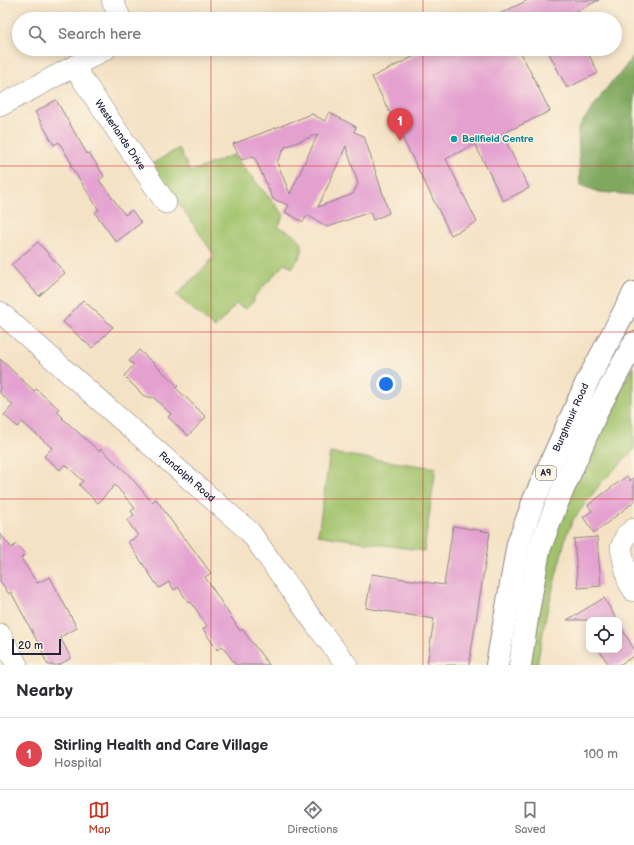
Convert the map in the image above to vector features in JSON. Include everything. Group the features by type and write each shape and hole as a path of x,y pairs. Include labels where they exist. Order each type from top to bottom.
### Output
{"main road":[{"name":"Burghmuir Road","path":"497,665 518,544 534,500 586,384 634,293"},
{"name":"A9","path":"520,665 540,550 557,503 598,409 634,343"}],"street":[{"path":"112,0 118,12"},
{"path":"0,106 94,56"},
{"name":"Westerlands Drive","path":"74,67 166,203"},
{"name":"Randolph Road","path":"0,312 250,532 319,629 347,665"},
{"path":"634,529 626,535 621,548 628,581 634,591"},
{"path":"0,634 17,665"}],"green space":[{"path":"634,55 634,195 599,192 580,185 578,128 612,81 616,79"},
{"path":"179,148 190,172 233,155 284,215 278,227 298,239 302,246 302,251 292,268 285,263 254,297 254,301 246,309 236,304 215,328 176,295 208,264 214,255 185,212 150,165"},
{"path":"634,367 634,450 601,483 573,520 566,536 546,616 537,665 530,665 538,594 559,517 612,402"},
{"path":"330,453 436,468 424,551 318,535"}],"building":[{"path":"528,0 599,0 575,12 503,12"},
{"name":"Bellfield Centre","path":"415,56 522,56 550,111 502,134 529,188 503,201 475,144 446,159 477,222 451,235 372,77"},
{"path":"551,56 590,56 598,73 567,88"},
{"path":"56,100 87,154 89,153 104,176 99,180 125,215 132,210 141,223 116,242 95,213 99,210 70,165 72,164 59,142 54,145 35,112"},
{"path":"329,112 356,127 354,132 364,136 389,213 373,220 370,212 328,227 307,215 303,222 285,212 289,205 273,199 254,156 241,160 233,144 312,114 325,121","holes":["318,134 290,194 277,162 285,147","346,146 358,184 353,194 318,207"]},
{"path":"38,242 65,273 39,296 11,265"},
{"path":"83,300 113,327 92,348 63,322"},
{"path":"139,350 178,386 176,388 206,417 188,436 168,417 171,414 154,398 144,396 124,376 134,365 129,361"},
{"path":"0,359 34,391 36,389 59,409 57,412 63,417 62,418 99,451 101,449 128,474 152,502 156,499 184,539 185,538 211,573 205,577 240,631 242,629 269,665 236,665 222,646 217,650 203,629 207,626 191,602 189,603 178,587 174,590 169,582 159,588 128,542 138,536 127,520 134,515 131,511 135,508 115,485 98,503 79,485 83,481 65,464 60,470 44,456 52,448 22,422 18,427 4,415 13,405 0,393"},
{"path":"627,476 630,481 634,477 634,502 594,533 583,517 592,511 588,505"},
{"path":"453,526 490,532 469,665 427,665 434,619 366,608 372,574 444,585"},
{"path":"0,534 12,548 16,544 25,554 21,558 37,583 50,577 77,628 60,637 71,658 59,665 48,665 42,653 43,652 11,592 9,594 0,581"},
{"path":"597,537 601,586 578,588 574,539"},
{"path":"604,598 615,617 586,617 586,620 567,620"},
{"path":"622,629 634,649 634,656 619,665 609,665 601,653 622,653"}],"place":[{"name":"Bellfield Centre","path":"454,139"},
{"name":"Stirling Health and Care Village","path":"400,141"}]}
